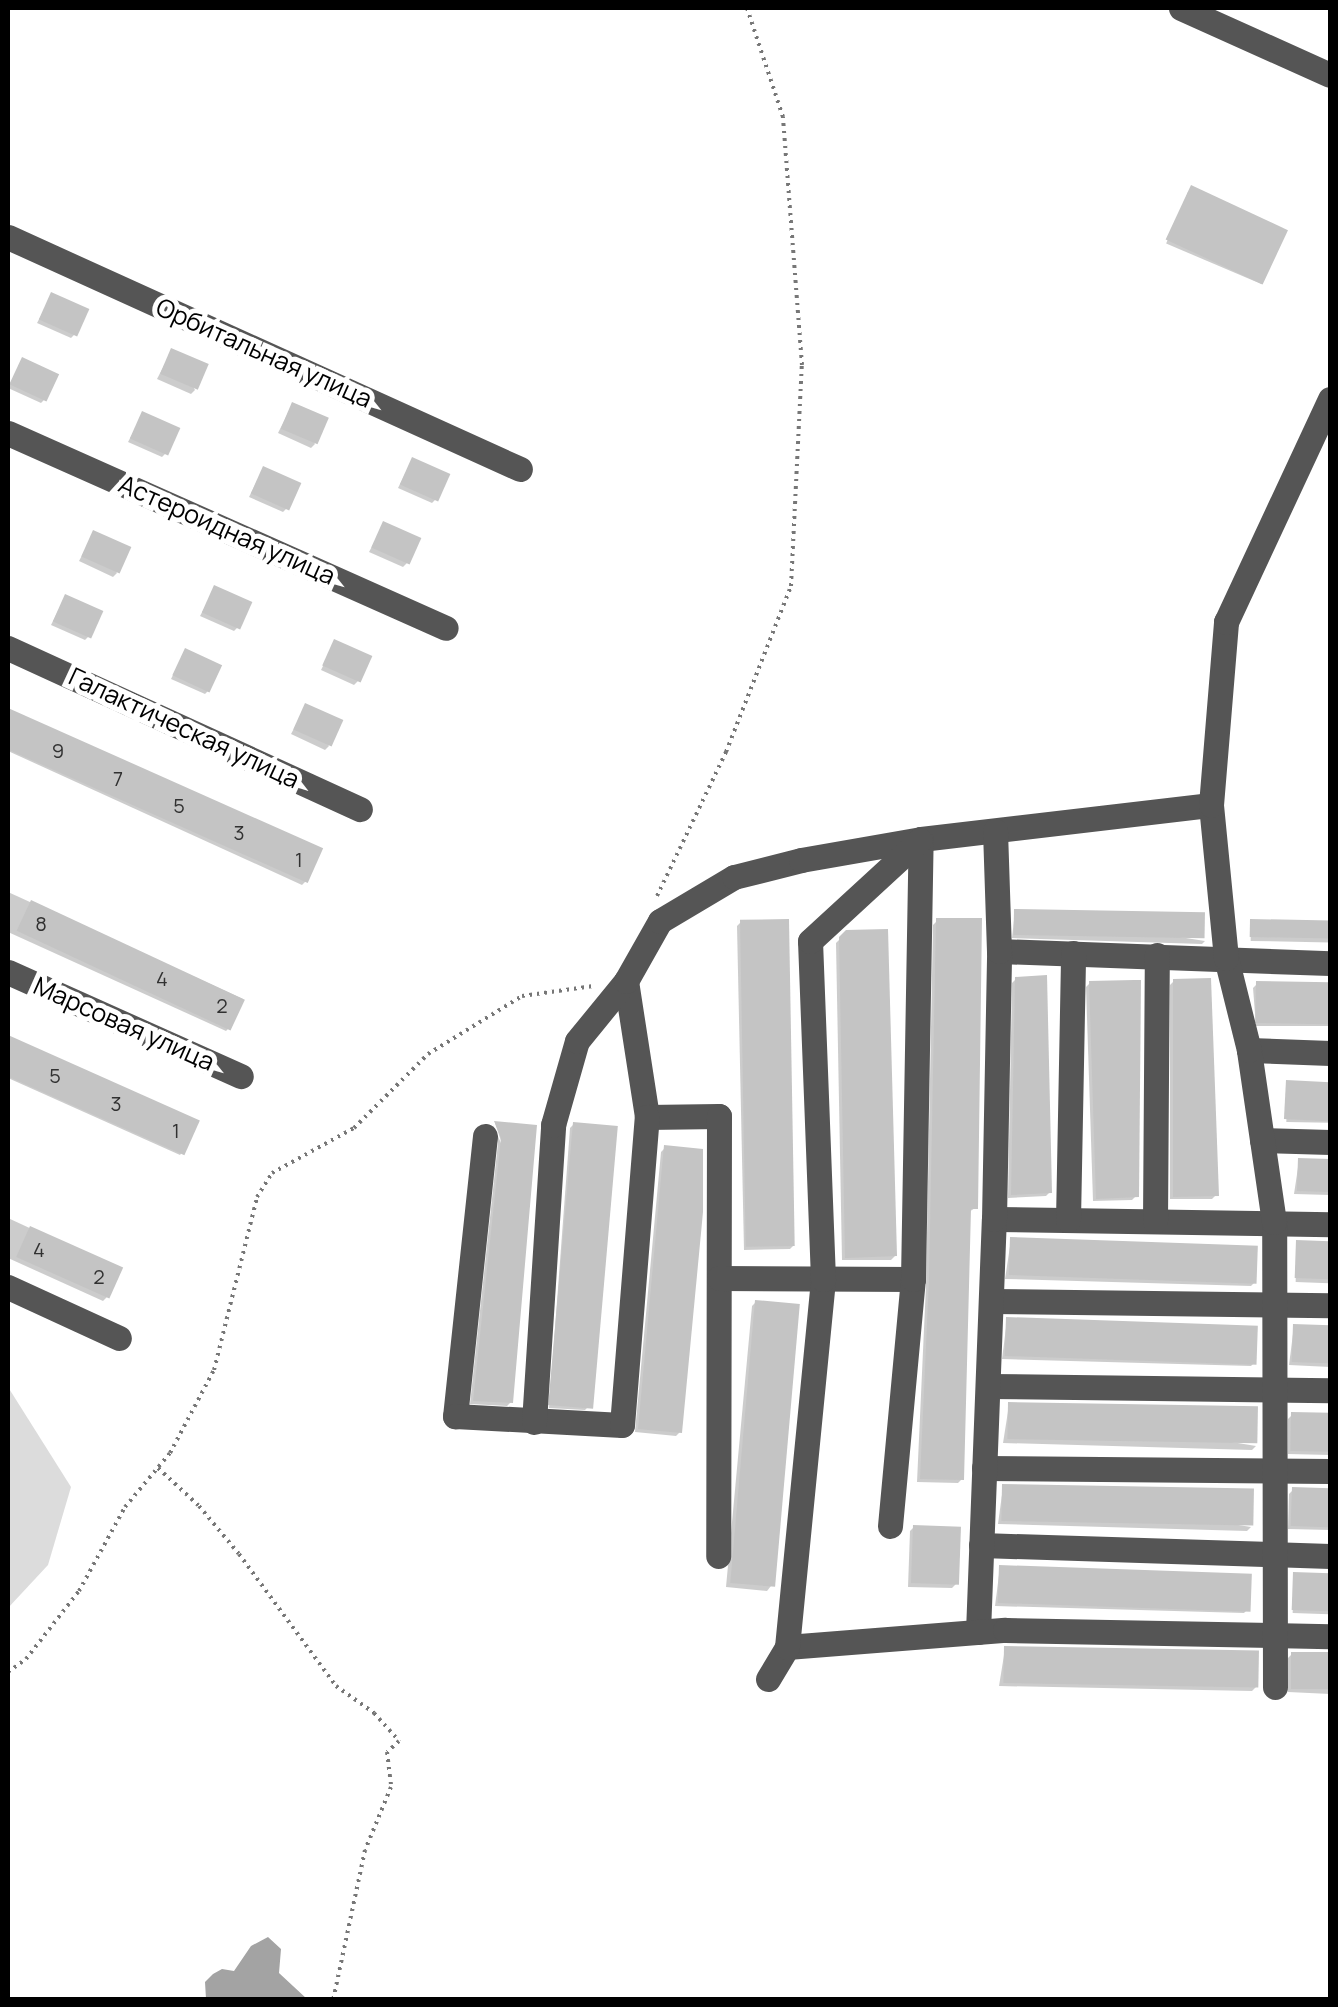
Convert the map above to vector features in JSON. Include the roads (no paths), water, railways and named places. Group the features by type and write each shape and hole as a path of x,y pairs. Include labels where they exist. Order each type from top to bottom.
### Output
{"street":[{"path":"1181,8 1330,75"},
{"name":"Орбитальная улица","path":"8,236 520,469"},
{"path":"1274,1687 1278,1635 1274,1556 1274,1222 1249,1050 1226,958 1211,805 1226,622 1330,399"},
{"name":"Астероидная улица","path":"8,433 446,628"},
{"name":"Галактическая улица","path":"8,648 360,809"},
{"path":"534,1422 553,1124 576,1042 626,980 660,921 734,877 921,839 1211,805"},
{"path":"978,1632 994,1219 999,952 995,830"},
{"path":"890,1526 913,1279 921,839"},
{"path":"768,1679 787,1646 822,1280 810,942 921,839"},
{"path":"999,952 1330,963"},
{"path":"1068,1220 1073,953"},
{"path":"1154,1221 1157,955"},
{"name":"Марсовая улица","path":"8,972 241,1076"},
{"path":"484,1136 455,1416 622,1425 647,1117 626,980"},
{"path":"1249,1050 1330,1053"},
{"path":"647,1117 719,1116 718,1556"},
{"path":"1262,1140 1330,1142"},
{"path":"994,1219 1330,1224"},
{"path":"720,1278 913,1279"},
{"path":"8,1287 120,1338"},
{"path":"991,1300 1330,1305"},
{"path":"988,1386 1330,1390"},
{"path":"984,1468 1330,1471"},
{"path":"981,1545 1330,1556"},
{"path":"787,1646 978,1632 1330,1636"}]}
